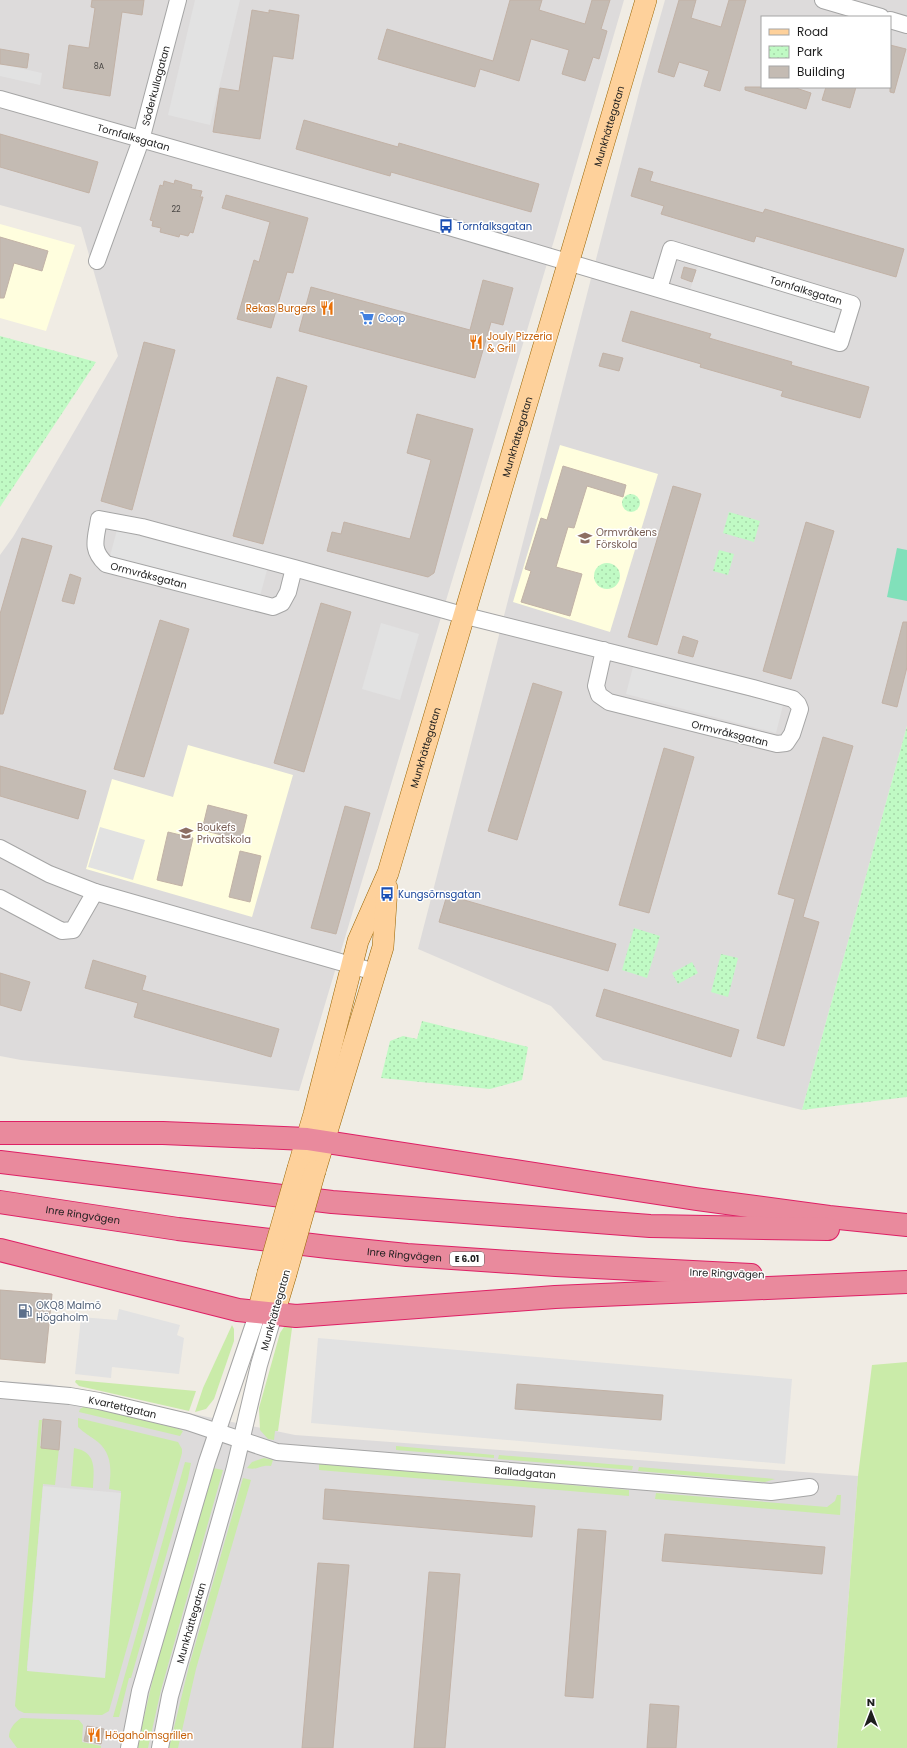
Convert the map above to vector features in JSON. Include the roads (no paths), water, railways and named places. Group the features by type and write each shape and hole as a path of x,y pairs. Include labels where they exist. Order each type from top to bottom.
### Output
{"highway":[{"path":"0,1133 162,1133 315,1140 696,1199 828,1217 907,1225"},
{"path":"0,1162 324,1201 505,1216 650,1226 907,1231"},
{"name":"Inre Ringvägen","path":"0,1202 262,1240 407,1255 712,1273 907,1281"},
{"path":"0,1250 238,1310 296,1316 586,1295 907,1281"}],"main road":[{"name":"Munkhättegatan","path":"266,1313 315,1140 358,941 388,873 466,616 646,0"},
{"name":"Munkhättegatan","path":"315,1140 383,947 388,873"}],"street":[{"name":"Söderkullagatan","path":"97,261 141,140 178,0"},
{"path":"823,0 877,16"},
{"path":"891,20 907,25"},
{"name":"Tornfalksgatan","path":"0,100 569,262 659,289 840,343 852,304 671,249 659,289"},
{"name":"Ormvråksgatan","path":"294,568 288,592 282,603 273,607 106,564 98,557 94,547 99,519 142,526 294,568 466,616 604,650 793,699 798,704 800,709 792,734 786,742 778,744 609,702 599,695 596,686 604,650"},
{"path":"0,848 49,874 95,892 375,972"},
{"path":"0,898 62,931 73,930 95,892"},
{"name":"Munkhättegatan","path":"130,1748 140,1692 217,1431 266,1313"},
{"name":"Munkhättegatan","path":"160,1748 170,1696 242,1440 259,1365 266,1313"},
{"name":"Kvartettgatan","path":"0,1390 70,1396 173,1419 217,1431 242,1440"},
{"name":"Balladgatan","path":"242,1440 277,1452 299,1454 771,1492 810,1487"}],"place":[{"name":"Tornfalksgatan","path":"446,226"},
{"name":"Rekas Burgers","path":"327,308"},
{"name":"Coop","path":"367,318"},
{"name":"Jouly Pizzeria & Grill","path":"476,342"},
{"name":"Ormvråkens Förskola","path":"585,538"},
{"name":"Boukefs Privatskola","path":"186,833"},
{"name":"Kungsörnsgatan","path":"387,894"},
{"name":"OKQ8 Malmö Högaholm","path":"25,1311"},
{"name":"Högaholmsgrillen","path":"94,1735"}]}
